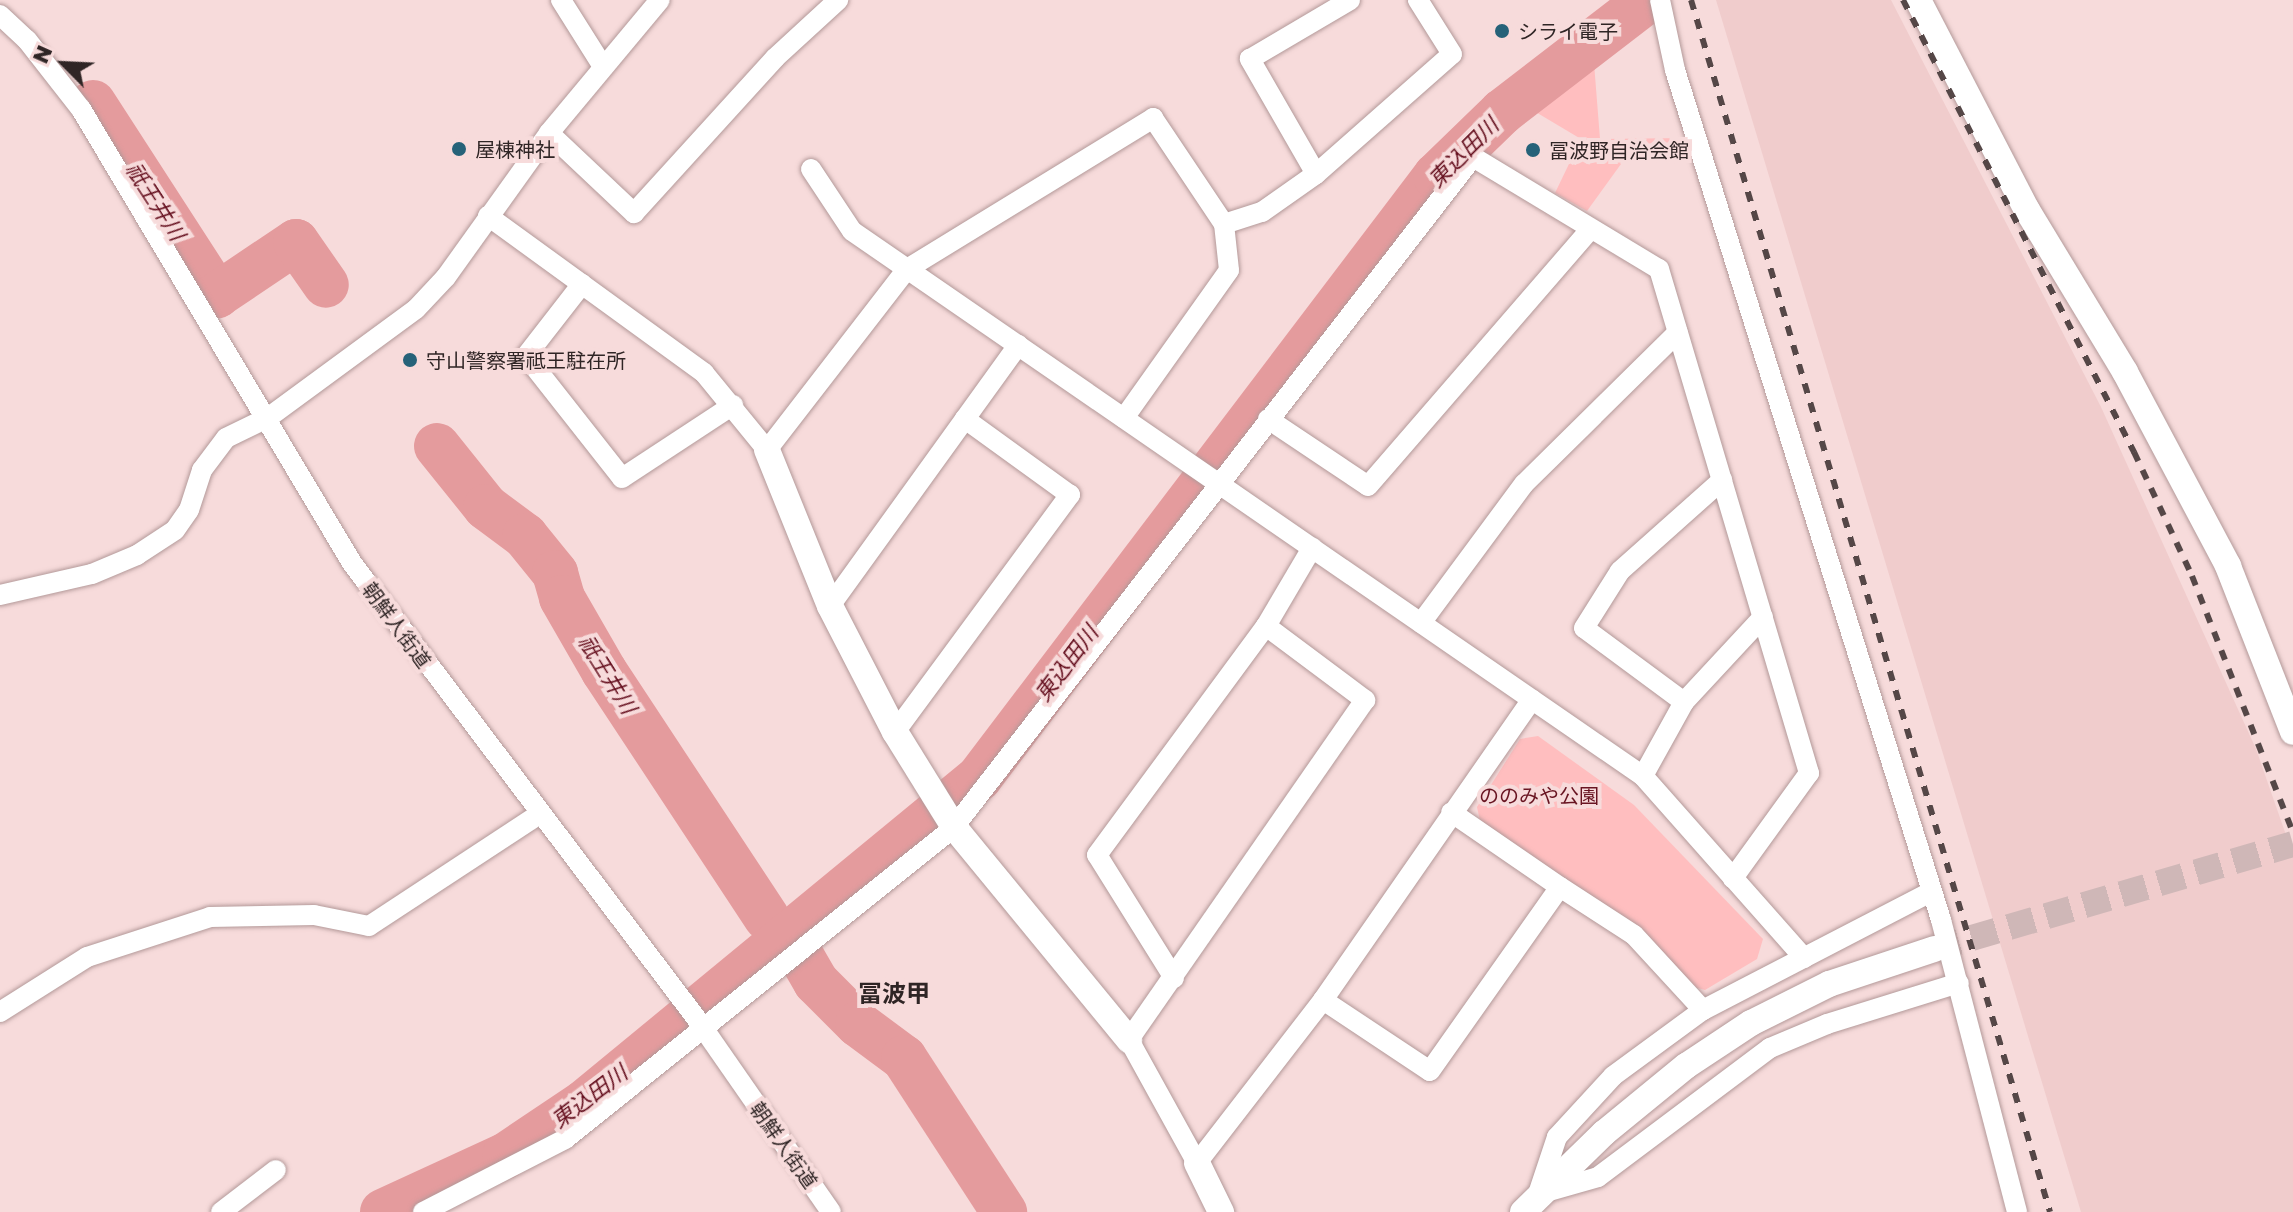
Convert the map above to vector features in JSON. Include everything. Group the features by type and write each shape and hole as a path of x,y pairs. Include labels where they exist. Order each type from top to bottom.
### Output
{"street":[{"path":"561,0 602,65"},
{"path":"0,595 92,574 137,555 175,530 202,470 226,438 269,417 416,309 446,277 549,133 602,65 660,0"},
{"path":"549,133 634,213 775,58 838,0"},
{"path":"1316,174 1250,59 1350,0"},
{"path":"1224,224 1262,212 1316,174 1452,54 1418,0"},
{"path":"1660,0 1675,70 1959,983 2017,1212"},
{"path":"1918,0 2027,210 2125,372 2228,566 2293,732"},
{"name":"朝鮮人街道","path":"0,15 27,40 81,109 269,417 352,563 538,815 682,1001 831,1212"},
{"path":"767,450 907,269 1153,118 1224,224 1229,270 1124,418"},
{"path":"423,1212 565,1139 700,1026 954,827 1217,482 1473,157 1659,269 1809,773 1733,878"},
{"path":"811,169 852,231 1643,776 1804,958"},
{"path":"488,216 704,373 767,450 830,606 895,732 954,827 1129,1040 1221,1212"},
{"path":"1268,419 1368,486 1591,229"},
{"path":"582,284 526,356 622,478 733,405"},
{"path":"1421,623 1524,484 1678,332"},
{"path":"830,606 1018,345"},
{"path":"895,732 1070,495 965,419"},
{"path":"1684,702 1584,628 1620,571 1722,480"},
{"path":"1174,978 1097,855 1266,626 1312,548"},
{"path":"1643,776 1684,702 1763,617"},
{"path":"1129,1040 1365,700 1266,626"},
{"path":"1197,1163 1323,1000 1532,699"},
{"path":"1451,812 1634,935 1703,1010"},
{"path":"0,1012 87,957 210,917 314,915 369,926 538,815"},
{"path":"1323,1000 1430,1071 1560,887"},
{"path":"1530,1203 1557,1137 1613,1076 1703,1010 1929,893"},
{"path":"1530,1203 1686,1066 1751,1023 1829,984 1934,949"},
{"path":"1530,1203 1598,1177 1770,1048 1827,1024 1959,983"},
{"path":"221,1212 276,1170"}],"shaded area":[{"path":"1716,0 1891,0 2101,407 2256,749 2293,855 2293,1212 2081,1212"}],"green space":[{"path":"1594,63 1600,139 1686,138 1684,155 1621,164 1587,211 1555,193 1581,139 1534,111"},
{"name":"ののみや公園","path":"1538,736 1634,805 1763,939 1757,959 1705,990 1686,985 1480,821 1477,807 1520,739"}],"waterway":[{"name":"東込田川","path":"383,1212 505,1156 584,1103 979,778 1436,176 1502,112 1646,1"},
{"name":"祇王井川","path":"93,103 217,295 296,242 326,285"},
{"name":"祇王井川","path":"437,446 486,507 525,536 555,573 562,598 604,671 766,917"},
{"name":"祇王井川","path":"801,956 816,982 858,1024 904,1058 1004,1212"}],"tunnel":[{"path":"1934,949 2293,844"}],"railway":[{"path":"1691,0 2050,1212"},
{"path":"1903,0 2134,452 2192,576 2293,833"}],"place":[{"name":"シライ電子","path":"1502,31"},
{"name":"屋棟神社","path":"459,149"},
{"name":"冨波野自治会館","path":"1533,150"},
{"name":"守山警察署祗王駐在所","path":"410,360"}],"district":[{"name":"冨波甲","path":"894,993"}]}
